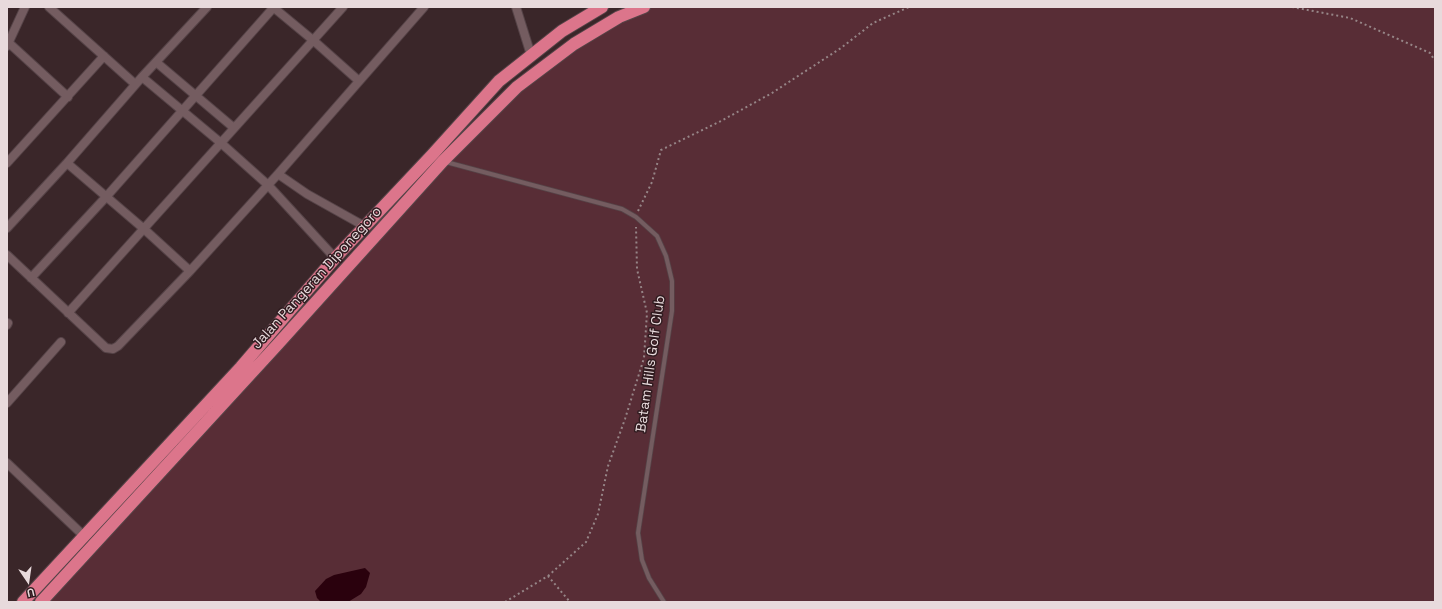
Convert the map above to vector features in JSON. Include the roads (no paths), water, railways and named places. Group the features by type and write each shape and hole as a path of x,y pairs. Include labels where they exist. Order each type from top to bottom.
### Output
{"highway":[{"name":"Jalan Pangeran Diponegoro","path":"23,602 241,367 335,258 366,227 499,81 562,31 602,7"},
{"name":"Jalan Pangeran Diponegoro","path":"41,602 443,161 516,87 546,63 574,44 620,18 644,7"}],"street":[{"path":"25,7 8,44 68,96"},
{"path":"49,7 135,84"},
{"path":"7,228 67,163 135,84 206,7"},
{"path":"31,278 106,197 274,7 359,81"},
{"path":"68,313 343,7"},
{"path":"7,255 106,348 113,349 118,346 190,271 278,174 424,7"},
{"path":"516,7 531,56"},
{"path":"7,163 104,56"},
{"path":"156,62 234,128"},
{"path":"142,77 221,143 268,185 335,258"},
{"path":"67,163 144,229 190,271"},
{"path":"278,174 307,194 366,227"},
{"path":"7,403 61,342"},
{"path":"7,463 84,536"}],"lane":[{"name":"Batam Hills Golf Club","path":"443,161 622,209 636,217 656,236 666,256 672,281 672,310 638,533 642,560 646,572 664,602"}]}
